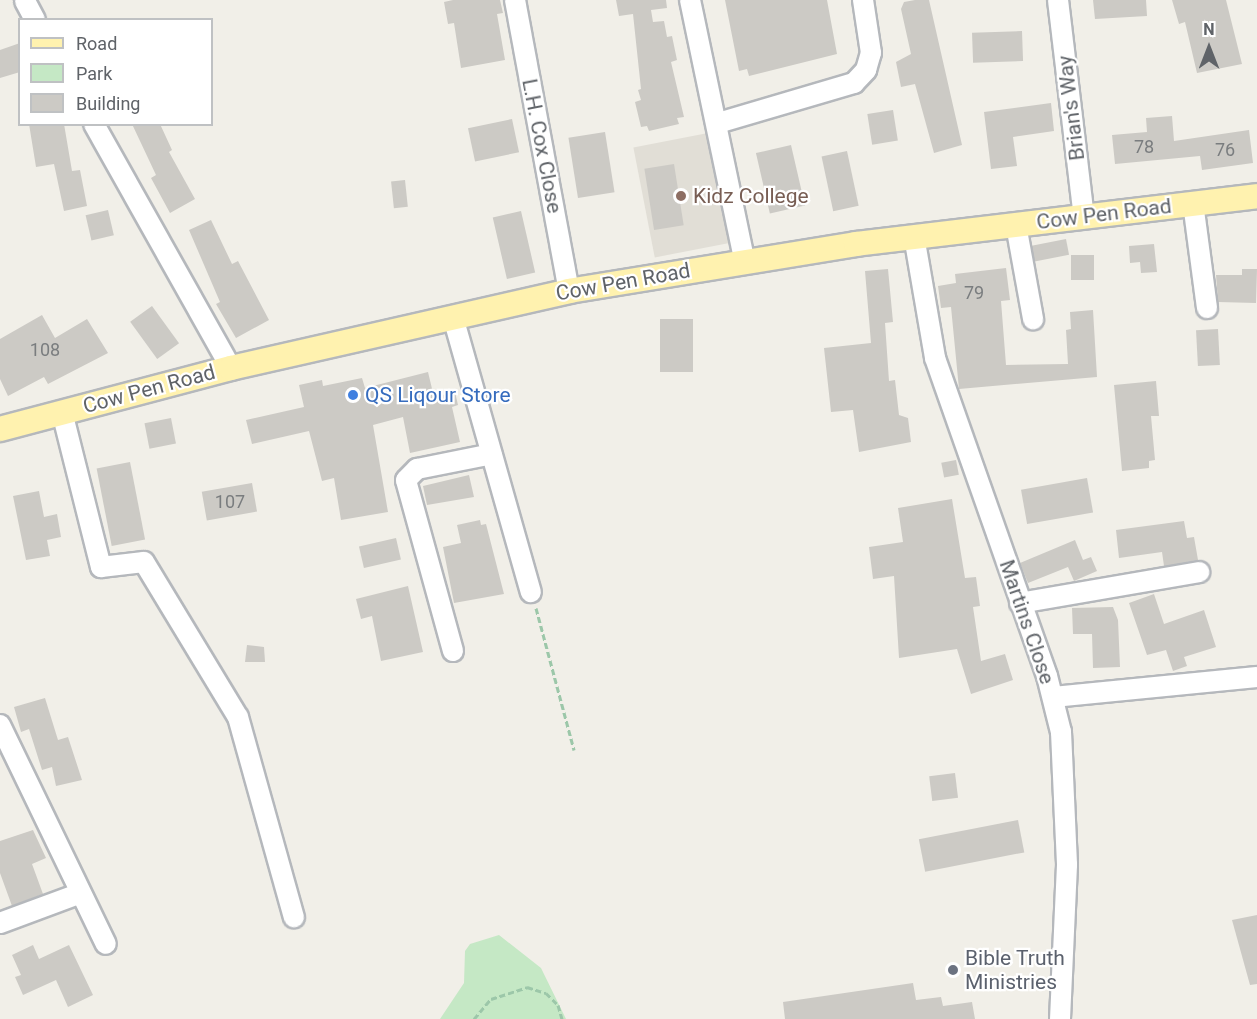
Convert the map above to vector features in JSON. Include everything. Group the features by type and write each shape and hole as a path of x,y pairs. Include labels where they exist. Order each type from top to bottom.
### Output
{"main road":[{"name":"Cow Pen Road","path":"0,429 231,368 569,291 744,259 914,236 1257,196"}],"street":[{"name":"L.H. Cox Close","path":"515,0 569,291"},
{"path":"690,0 718,123 744,259"},
{"path":"718,123 835,92 854,83 866,70 871,53 863,0"},
{"name":"Brian's Way","path":"1058,0 1084,217"},
{"path":"25,1 34,18"},
{"path":"95,126 231,368"},
{"path":"1193,203 1207,308"},
{"path":"1016,225 1033,319"},
{"name":"Martins Close","path":"914,236 935,358 1053,697 1064,753 1067,805 1060,1019"},
{"path":"453,317 531,592"},
{"path":"62,412 101,567 144,562 238,717 294,916"},
{"path":"453,651 406,480 417,469 492,454"},
{"path":"1020,603 1199,572"},
{"path":"1053,697 1257,677"},
{"path":"0,725 106,944"},
{"path":"0,923 81,893"}],"path":[{"path":"531,592 574,750"},
{"path":"474,1019 491,999 527,987 546,993 558,1005 561,1019"}],"shaded area":[{"name":"Kidz College","path":"708,133 729,243 655,257 633,148"}],"green space":[{"path":"499,935 541,968 566,1019 440,1019 464,983 465,951 470,944"}],"building":[{"path":"500,0 503,13 497,14 505,60 461,68 454,23 448,24 444,2"},
{"path":"616,0 666,0 667,8 651,10 653,22 664,21 667,37 672,36 677,60 671,62 684,117 677,118 679,124 649,131 647,126 641,127 635,102 641,100 638,90 641,89 633,14 619,16"},
{"path":"725,0 827,0 837,54 749,76 747,69 739,71"},
{"path":"929,0 962,145 934,153 915,84 901,87 896,62 911,54 901,9 904,2"},
{"path":"1093,0 1146,0 1147,16 1095,19"},
{"path":"1172,0 1226,0 1242,64 1197,73 1185,22 1179,24"},
{"path":"1022,31 1023,61 973,63 972,33"},
{"path":"18,44 18,73 0,78 0,50"},
{"path":"1051,103 1054,131 1013,137 1017,166 991,169 984,112"},
{"path":"893,110 898,141 872,145 867,114"},
{"path":"1172,116 1174,141 1249,130 1253,163 1202,170 1200,156 1115,164 1112,135 1147,132 1146,118"},
{"path":"512,119 519,152 475,162 468,128"},
{"path":"29,126 64,126 72,171 80,170 87,206 64,211 54,164 36,167"},
{"path":"133,126 161,126 172,150 169,152 195,199 170,213 151,178 156,175"},
{"path":"605,132 615,192 578,198 568,138"},
{"path":"791,145 805,205 770,214 756,153"},
{"path":"847,151 859,206 833,211 822,156"},
{"path":"674,164 684,225 654,230 644,169"},
{"path":"405,180 408,207 394,208 391,181"},
{"path":"108,210 114,235 91,241 86,215"},
{"path":"521,211 535,272 507,279 493,218"},
{"path":"211,220 232,264 238,261 269,320 236,338 216,304 220,302 189,230"},
{"path":"1066,239 1069,255 1035,261 1032,246"},
{"path":"1154,244 1157,272 1141,273 1140,262 1130,263 1129,246"},
{"path":"1071,255 1094,255 1094,280 1071,280"},
{"path":"1006,268 1010,300 1001,301 1006,365 1068,364 1066,330 1071,329 1070,312 1093,310 1097,377 959,389 951,307 941,308 938,286 956,283 955,274"},
{"path":"888,269 893,322 885,323 889,381 895,380 899,415 908,418 911,442 859,452 853,410 831,412 824,348 871,343 865,271"},
{"path":"1242,269 1257,269 1256,303 1218,302 1216,275 1242,275"},
{"path":"152,306 179,343 157,359 130,322"},
{"path":"42,315 55,338 87,319 108,353 48,384 44,377 8,396 0,379 0,339"},
{"path":"660,319 693,319 693,372 660,372"},
{"path":"1218,329 1220,365 1198,366 1196,330"},
{"path":"428,372 434,397 455,392 458,405 452,407 460,442 410,453 403,417 373,425 388,512 341,520 334,478 322,481 309,431 252,444 246,420 304,407 299,385 322,380 323,386 362,378 365,388"},
{"path":"1156,381 1159,416 1151,416 1155,460 1149,461 1149,468 1122,471 1114,385"},
{"path":"171,418 176,444 149,449 144,423"},
{"path":"956,460 959,475 944,478 941,463"},
{"path":"130,462 145,540 112,546 97,468"},
{"path":"469,475 474,497 427,505 423,486"},
{"path":"1087,478 1093,512 1027,524 1021,490"},
{"path":"252,483 257,512 207,520 202,492"},
{"path":"39,491 44,517 57,514 61,537 47,540 50,556 26,560 13,496"},
{"path":"952,499 965,578 976,577 980,606 973,607 981,661 1005,654 1013,680 971,694 957,649 899,658 894,576 873,579 869,547 903,542 898,508"},
{"path":"480,520 481,525 486,524 504,594 454,603 443,547 461,543 457,525"},
{"path":"1184,521 1187,538 1194,537 1198,560 1164,566 1162,552 1119,558 1116,530"},
{"path":"396,538 401,559 364,568 359,547"},
{"path":"1075,540 1083,560 1091,557 1097,571 1074,581 1068,567 1028,583 1020,563"},
{"path":"408,586 423,652 381,661 372,616 361,619 356,599"},
{"path":"1154,594 1164,624 1204,610 1216,647 1184,657 1187,666 1173,671 1166,650 1147,655 1129,603"},
{"path":"1113,607 1118,620 1120,667 1093,668 1092,634 1073,634 1072,608"},
{"path":"247,645 264,647 265,662 245,662"},
{"path":"45,698 58,740 68,737 82,780 56,786 52,767 42,770 29,729 21,732 14,707"},
{"path":"955,773 958,798 932,801 929,776"},
{"path":"1018,820 1024,852 925,872 919,839"},
{"path":"33,830 46,858 32,864 43,894 12,906 0,873 0,841"},
{"path":"1257,915 1257,984 1250,985 1232,920"},
{"path":"33,945 39,959 69,945 93,995 68,1007 56,980 23,995 15,977 21,975 12,955"},
{"path":"913,983 916,1000 941,997 943,1006 972,1002 975,1019 785,1019 783,1002"}],"place":[{"name":"Kidz College","path":"681,196"},
{"name":"QS Liqour Store","path":"353,395"},
{"name":"Bible Truth Ministries","path":"953,970"}]}
